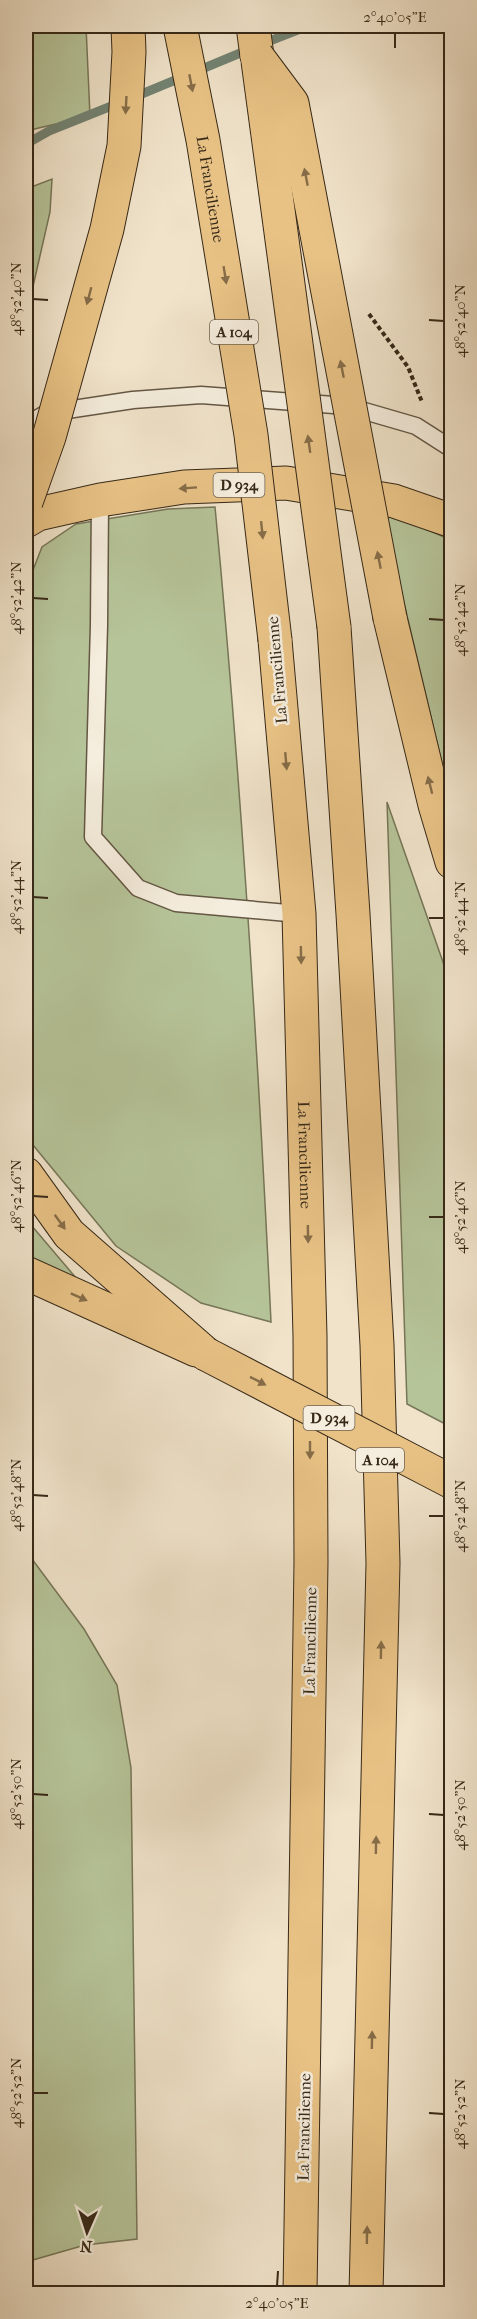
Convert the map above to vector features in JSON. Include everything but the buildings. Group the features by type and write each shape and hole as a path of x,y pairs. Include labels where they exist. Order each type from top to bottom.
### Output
{"main road":[{"path":"26,502 49,437 107,229 124,146 129,52 128,26"},
{"name":"La Francilienne","path":"180,26 203,140 251,435 275,640 299,914 310,1336 311,1562 300,2294"},
{"path":"255,41 292,103 390,618 435,805 452,862"},
{"name":"A 104","path":"255,41 334,627 354,926 375,1322 383,1563 366,2294"},
{"name":"D 934","path":"26,521 38,514 100,500 184,487 286,483 393,501 452,521"},
{"path":"26,1174 69,1234 206,1354"},
{"name":"D 934","path":"26,1273 206,1354 452,1482"}],"lane":[{"path":"26,425 47,414 133,400 201,395 347,406 416,426 452,449"},
{"path":"100,500 93,837 138,888 176,903 299,914"}],"path":[{"path":"369,314 408,367 424,406 416,426"}],"green space":[{"path":"26,26 86,26 90,116 26,131"},
{"path":"52,179 50,212 26,317 26,189"},
{"path":"215,507 248,914 271,1322 201,1303 116,1246 33,1145 26,1133 26,588 42,547 76,524 168,509"},
{"path":"382,510 451,540 451,801"},
{"path":"387,802 451,985 451,1427 407,1404"},
{"path":"26,1219 82,1285 26,1261"},
{"path":"26,1551 84,1629 117,1685 131,1768 137,2239 85,2245 26,2262"}],"waterway":[{"path":"262,44 308,26"},
{"path":"132,98 250,49"},
{"path":"26,144 49,131 119,103"}]}
